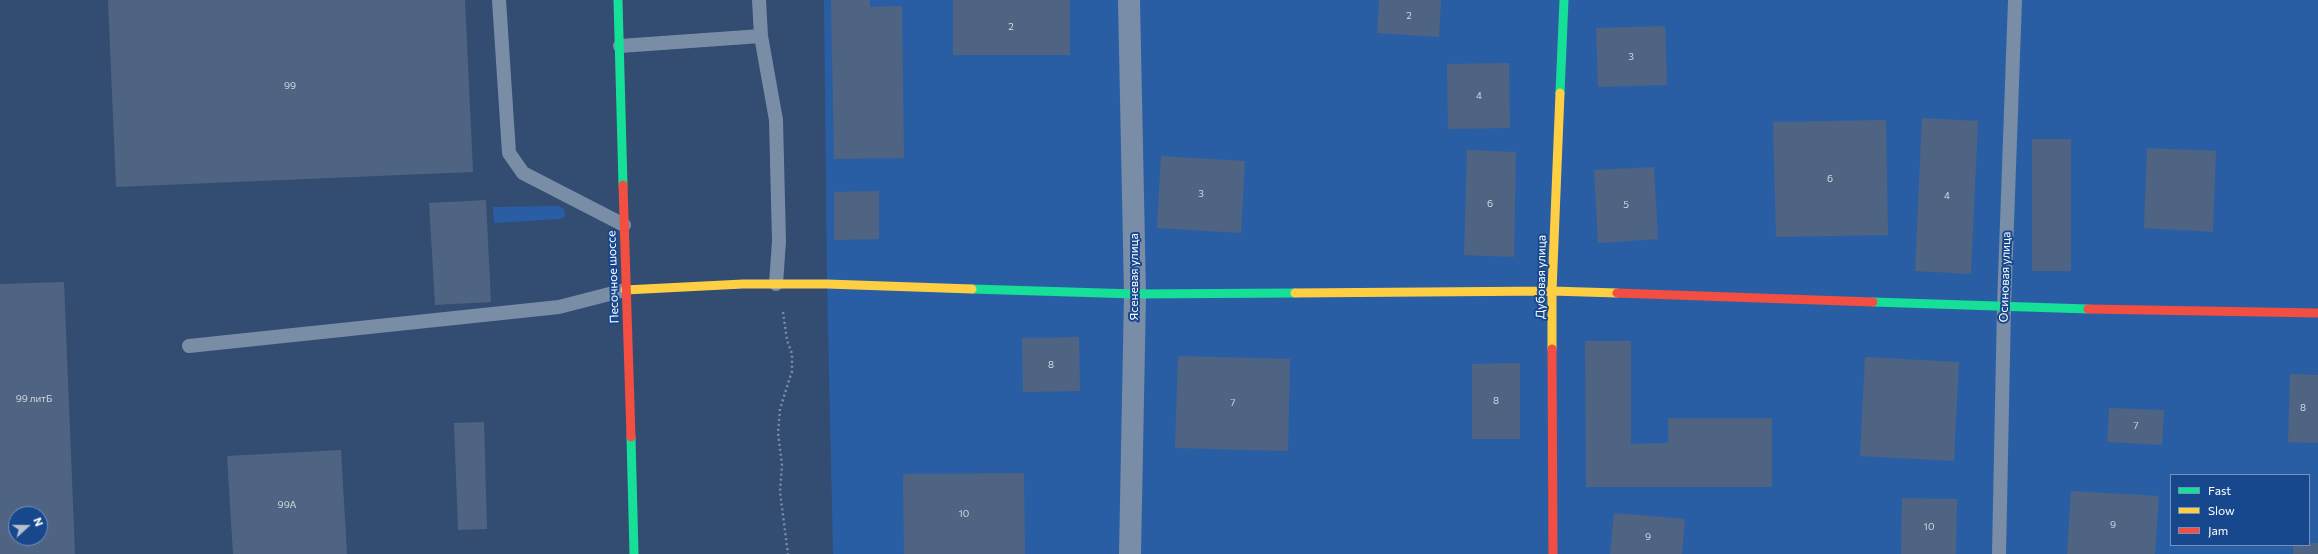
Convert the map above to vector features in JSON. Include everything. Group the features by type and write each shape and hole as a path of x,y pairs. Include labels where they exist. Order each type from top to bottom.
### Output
{"street":[{"name":"Песочное шоссе","path":"618,0 634,554"},
{"name":"Ясеневая улица","path":"1129,0 1135,294 1130,554"},
{"name":"Дубовая улица","path":"1553,554 1552,291 1564,0"},
{"path":"626,290 776,284 827,284 1135,294 1552,291 2004,307 2318,313"}],"lane":[{"path":"499,0 509,154 523,173 624,225"},
{"path":"759,0 761,36 776,120 779,241 776,284"},
{"name":"Осиновая улица","path":"1999,554 2004,307 2015,0"},
{"path":"620,46 761,36"},
{"path":"189,346 559,307 626,290"}],"path":[{"path":"776,284 787,340 792,354 792,371 780,409 778,433 782,465 780,492 788,554"}],"shaded area":[{"path":"824,0 2318,0 2318,554 833,554 827,284"},
{"path":"559,206 564,209 565,217 560,219 494,223 493,207"}],"building":[{"path":"108,0 465,0 473,172 116,187"},
{"path":"831,0 870,0 870,7 902,6 904,158 834,159"},
{"path":"953,0 1070,0 1070,55 953,55"},
{"path":"1379,0 1441,0 1439,37 1377,33"},
{"path":"1665,26 1667,85 1598,87 1596,28"},
{"path":"1509,63 1510,128 1448,129 1447,64"},
{"path":"1922,118 1978,121 1971,274 1915,271"},
{"path":"1886,120 1888,235 1776,237 1773,122"},
{"path":"2032,139 2071,139 2071,271 2032,271"},
{"path":"2147,148 2216,151 2213,232 2144,228"},
{"path":"1467,150 1516,152 1514,257 1464,255"},
{"path":"1161,156 1245,161 1241,233 1157,228"},
{"path":"1654,167 1658,239 1598,243 1594,170"},
{"path":"879,191 879,239 834,240 834,192"},
{"path":"486,200 491,302 435,305 429,203"},
{"path":"64,282 75,554 0,554 0,284"},
{"path":"1079,337 1080,391 1023,392 1022,338"},
{"path":"1585,341 1631,341 1631,444 1668,443 1668,418 1772,418 1772,487 1586,487"},
{"path":"1178,356 1290,359 1288,451 1175,448"},
{"path":"1865,357 1959,362 1954,461 1860,456"},
{"path":"1520,363 1520,439 1472,439 1472,364"},
{"path":"2290,374 2318,375 2318,443 2288,442"},
{"path":"2109,408 2164,410 2162,445 2107,442"},
{"path":"484,422 487,529 458,530 454,423"},
{"path":"341,450 347,554 233,554 227,456"},
{"path":"1024,473 1025,554 904,554 903,474"},
{"path":"2071,491 2159,496 2155,554 2067,554"},
{"path":"1902,498 1957,499 1956,554 1901,554"},
{"path":"1614,513 1685,519 1682,554 1610,554"},
{"path":"2310,543 2318,543 2318,554 2293,554 2293,546 2310,546"}],"traffic: fast":[{"path":"618,0 623,185"},
{"path":"1560,93 1564,0"},
{"path":"972,289 1135,294 1295,293"},
{"path":"1873,302 2088,309"},
{"path":"631,437 634,554"}],"traffic: slow":[{"path":"1552,349 1552,291 1560,93"},
{"path":"625,290 743,284 827,284 972,289"},
{"path":"1295,293 1552,291 1617,293"}],"traffic: jam":[{"path":"623,185 631,437"},
{"path":"1617,293 1873,302"},
{"path":"2088,309 2318,313"},
{"path":"1552,349 1553,554"}]}
